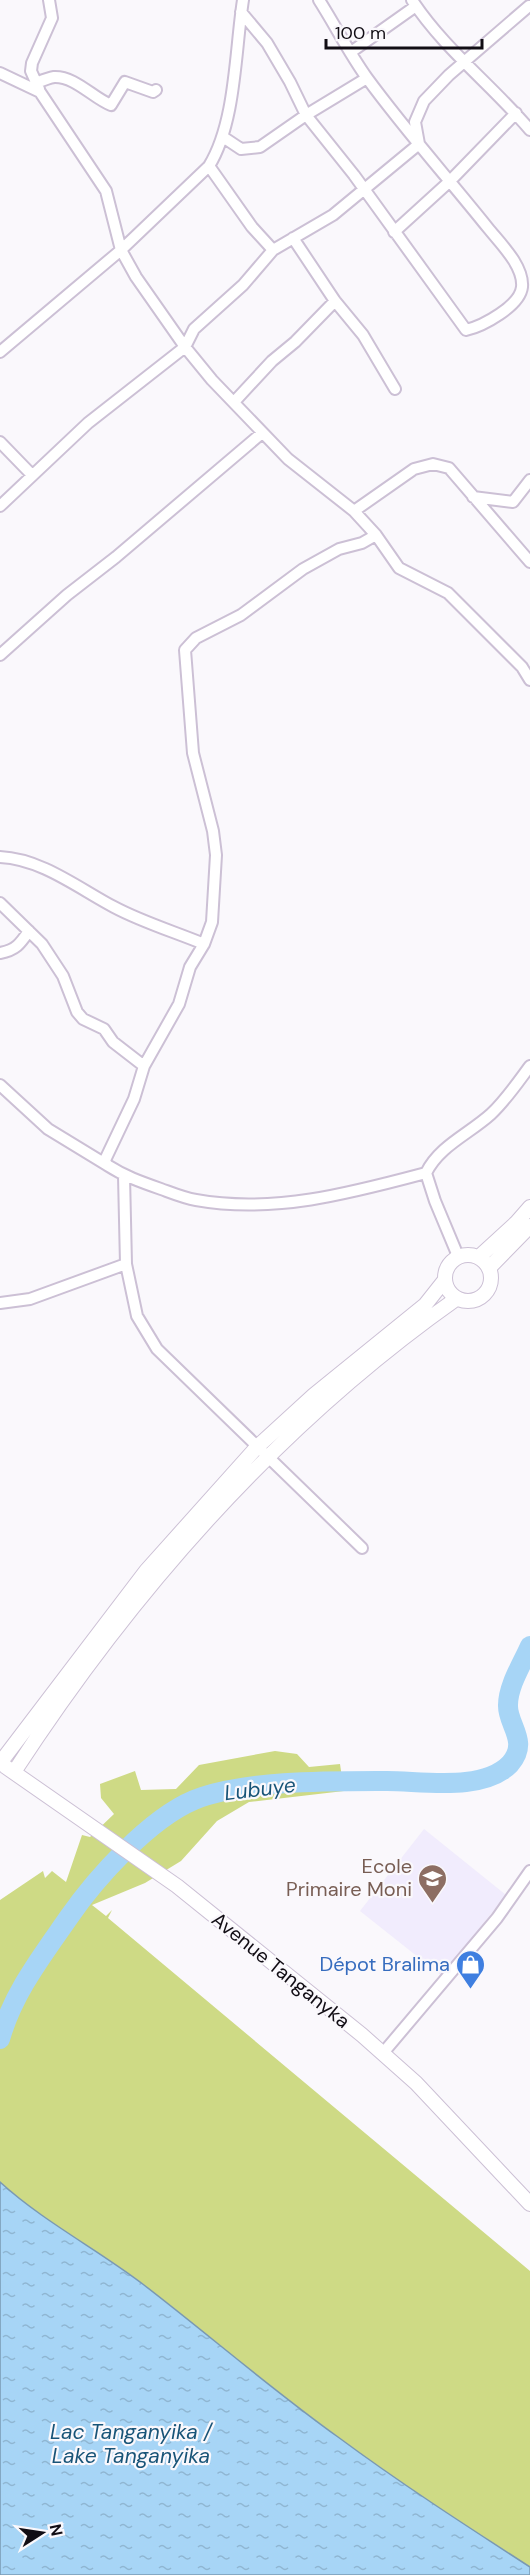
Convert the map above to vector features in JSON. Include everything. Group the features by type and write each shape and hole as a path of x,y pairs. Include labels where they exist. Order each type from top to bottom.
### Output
{"street":[{"path":"49,0 52,18 32,63 31,71 58,123 106,191 121,250 185,347 288,459 354,511 376,535 399,568 448,593 522,667 530,680"},
{"path":"0,352 121,250 209,166 219,150 223,137 243,0"},
{"path":"241,12 267,43 306,115 365,190 466,330 483,325 519,296 522,286 520,273 367,78 319,0"},
{"path":"418,144 415,122 424,101 448,75 530,6 525,0"},
{"path":"351,52 414,3 444,41 530,130"},
{"path":"0,73 38,88"},
{"path":"38,88 56,77 75,83 99,100 111,105 125,82 153,92 156,90"},
{"path":"223,137 241,149 252,150 367,78"},
{"path":"394,232 450,181 516,113"},
{"path":"0,506 88,423 185,347 194,329 243,285 273,250 333,215 418,144"},
{"path":"209,166 252,227 273,250"},
{"path":"293,238 336,301 363,335 395,388"},
{"path":"234,402 272,361 295,342 336,301"},
{"path":"0,655 67,595 116,557 262,433"},
{"path":"0,442 32,475"},
{"path":"354,511 414,469 433,464 449,468 530,562"},
{"path":"473,497 513,502 530,480"},
{"path":"106,1165 105,1160 134,1098 144,1066 179,1004 190,967 204,944 212,922 216,855 194,753 185,650 196,638 241,615 303,569 339,549 362,543 376,535"},
{"path":"0,857 25,861 46,869 116,908 204,944"},
{"path":"0,903 11,911 42,944 63,976 77,1012 83,1018 104,1029 113,1042 144,1066"},
{"path":"0,953 12,951 19,946 29,932"},
{"path":"458,1256 426,1173 431,1162 440,1153 493,1112 530,1066"},
{"path":"0,1085 48,1129 124,1176 195,1200 256,1205 297,1202 358,1191 426,1173"},
{"path":"124,1176 126,1264 138,1316 157,1348 362,1548"},
{"path":"479,1257 530,1207"},
{"path":"489,1268 530,1226"},
{"path":"5,1767 146,1571 257,1447 314,1395 425,1305 444,1281 449,1263 458,1256 468,1254 479,1257 489,1268 492,1280 483,1297 469,1302 456,1299 448,1292 444,1281"},
{"path":"0,1303 30,1299 126,1264"},
{"path":"5,1767 130,1611 227,1499 326,1402 406,1335 456,1299"},
{"name":"Avenue Tanganyka","path":"5,1767 177,1886 383,2053 416,2083 530,2204"},
{"path":"383,2053 497,1918 530,1872"}],"shaded area":[{"name":"Ecole Primaire Moni","path":"424,1829 506,1895 442,1976 360,1911"}],"green space":[{"path":"275,1751 297,1754 309,1767 340,1764 344,1791 249,1802 217,1821 181,1861 145,1883 92,1905 106,1916 112,1910 108,1918 530,2271 530,2567 361,2454 144,2285 34,2210 0,2182 0,1900 43,1871 45,1878 52,1871 66,1882 82,1835 90,1837 114,1814 101,1798 100,1784 135,1771 141,1790 176,1789 199,1765"}],"water":[{"name":"Lac Tanganyika / Lake Tanganyika","path":"0,2182 34,2210 144,2285 361,2454 530,2567 530,2575 0,2575"}],"waterway":[{"name":"Lubuye","path":"0,2039 20,1990 80,1902 125,1851 159,1821 177,1809 214,1793 262,1785 341,1781 452,1783 469,1782 498,1773 516,1756 518,1740 508,1705 513,1683 530,1646"}],"place":[{"name":"Ecole Primaire Moni","path":"433,1904"},
{"name":"Dépot Bralima","path":"471,1990"}]}
